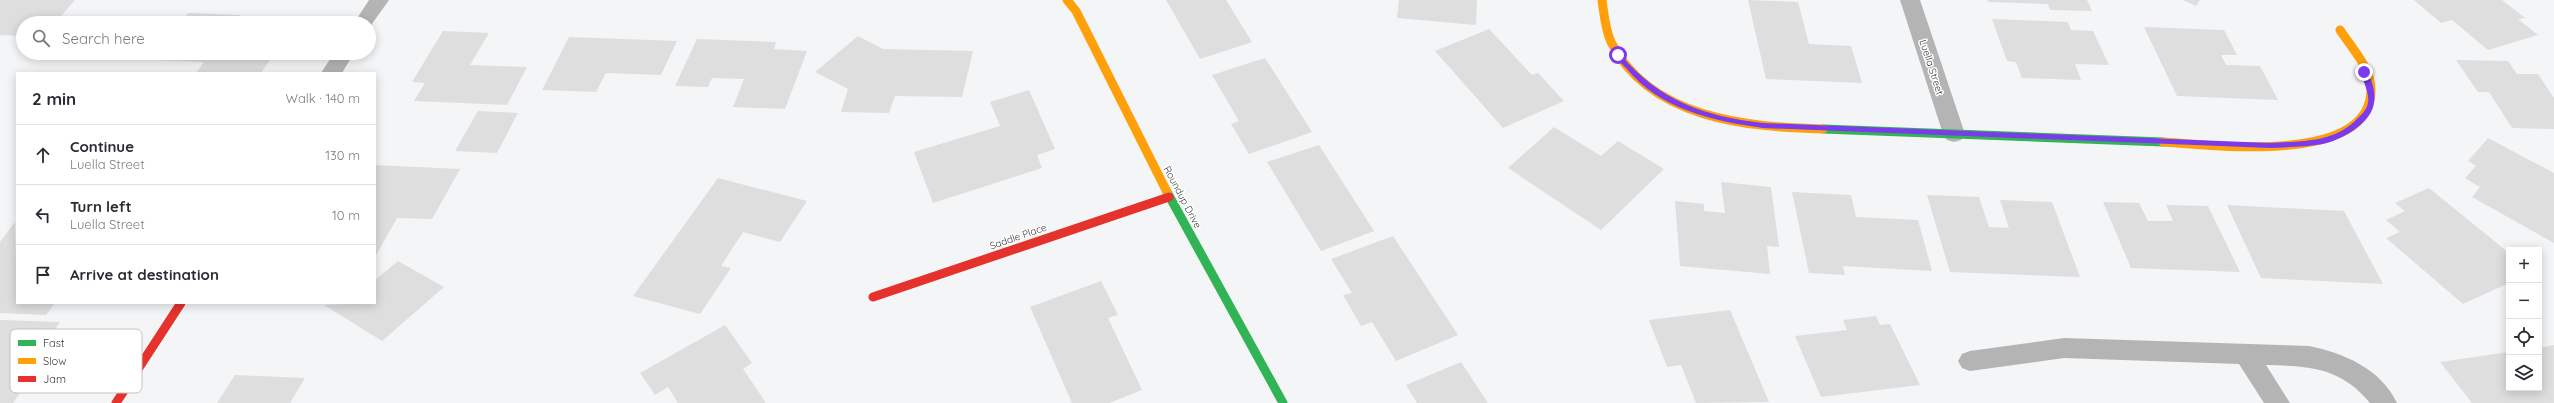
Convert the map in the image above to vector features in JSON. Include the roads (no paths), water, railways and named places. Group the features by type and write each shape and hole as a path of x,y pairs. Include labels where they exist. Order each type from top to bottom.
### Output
{"street":[{"path":"369,16 379,0"},
{"name":"Roundup Drive","path":"1067,0 1076,11 1169,197 1283,403"},
{"path":"1602,0 1607,31 1618,55 1633,73 1654,91 1679,105 1706,115 1763,126 1954,134 2270,146 2323,141 2341,134 2354,126 2364,116 2371,104 2371,88 2364,72 2340,30"},
{"name":"Luella Street","path":"1910,0 1954,134"},
{"path":"332,72 339,60"},
{"name":"Saddle Place","path":"874,297 1169,197"},
{"path":"142,363 180,304"},
{"path":"1970,361 2064,348 2309,356 2326,359 2357,374 2371,385 2385,403"},
{"path":"2246,354 2278,403"},
{"path":"116,403 122,393"}]}
